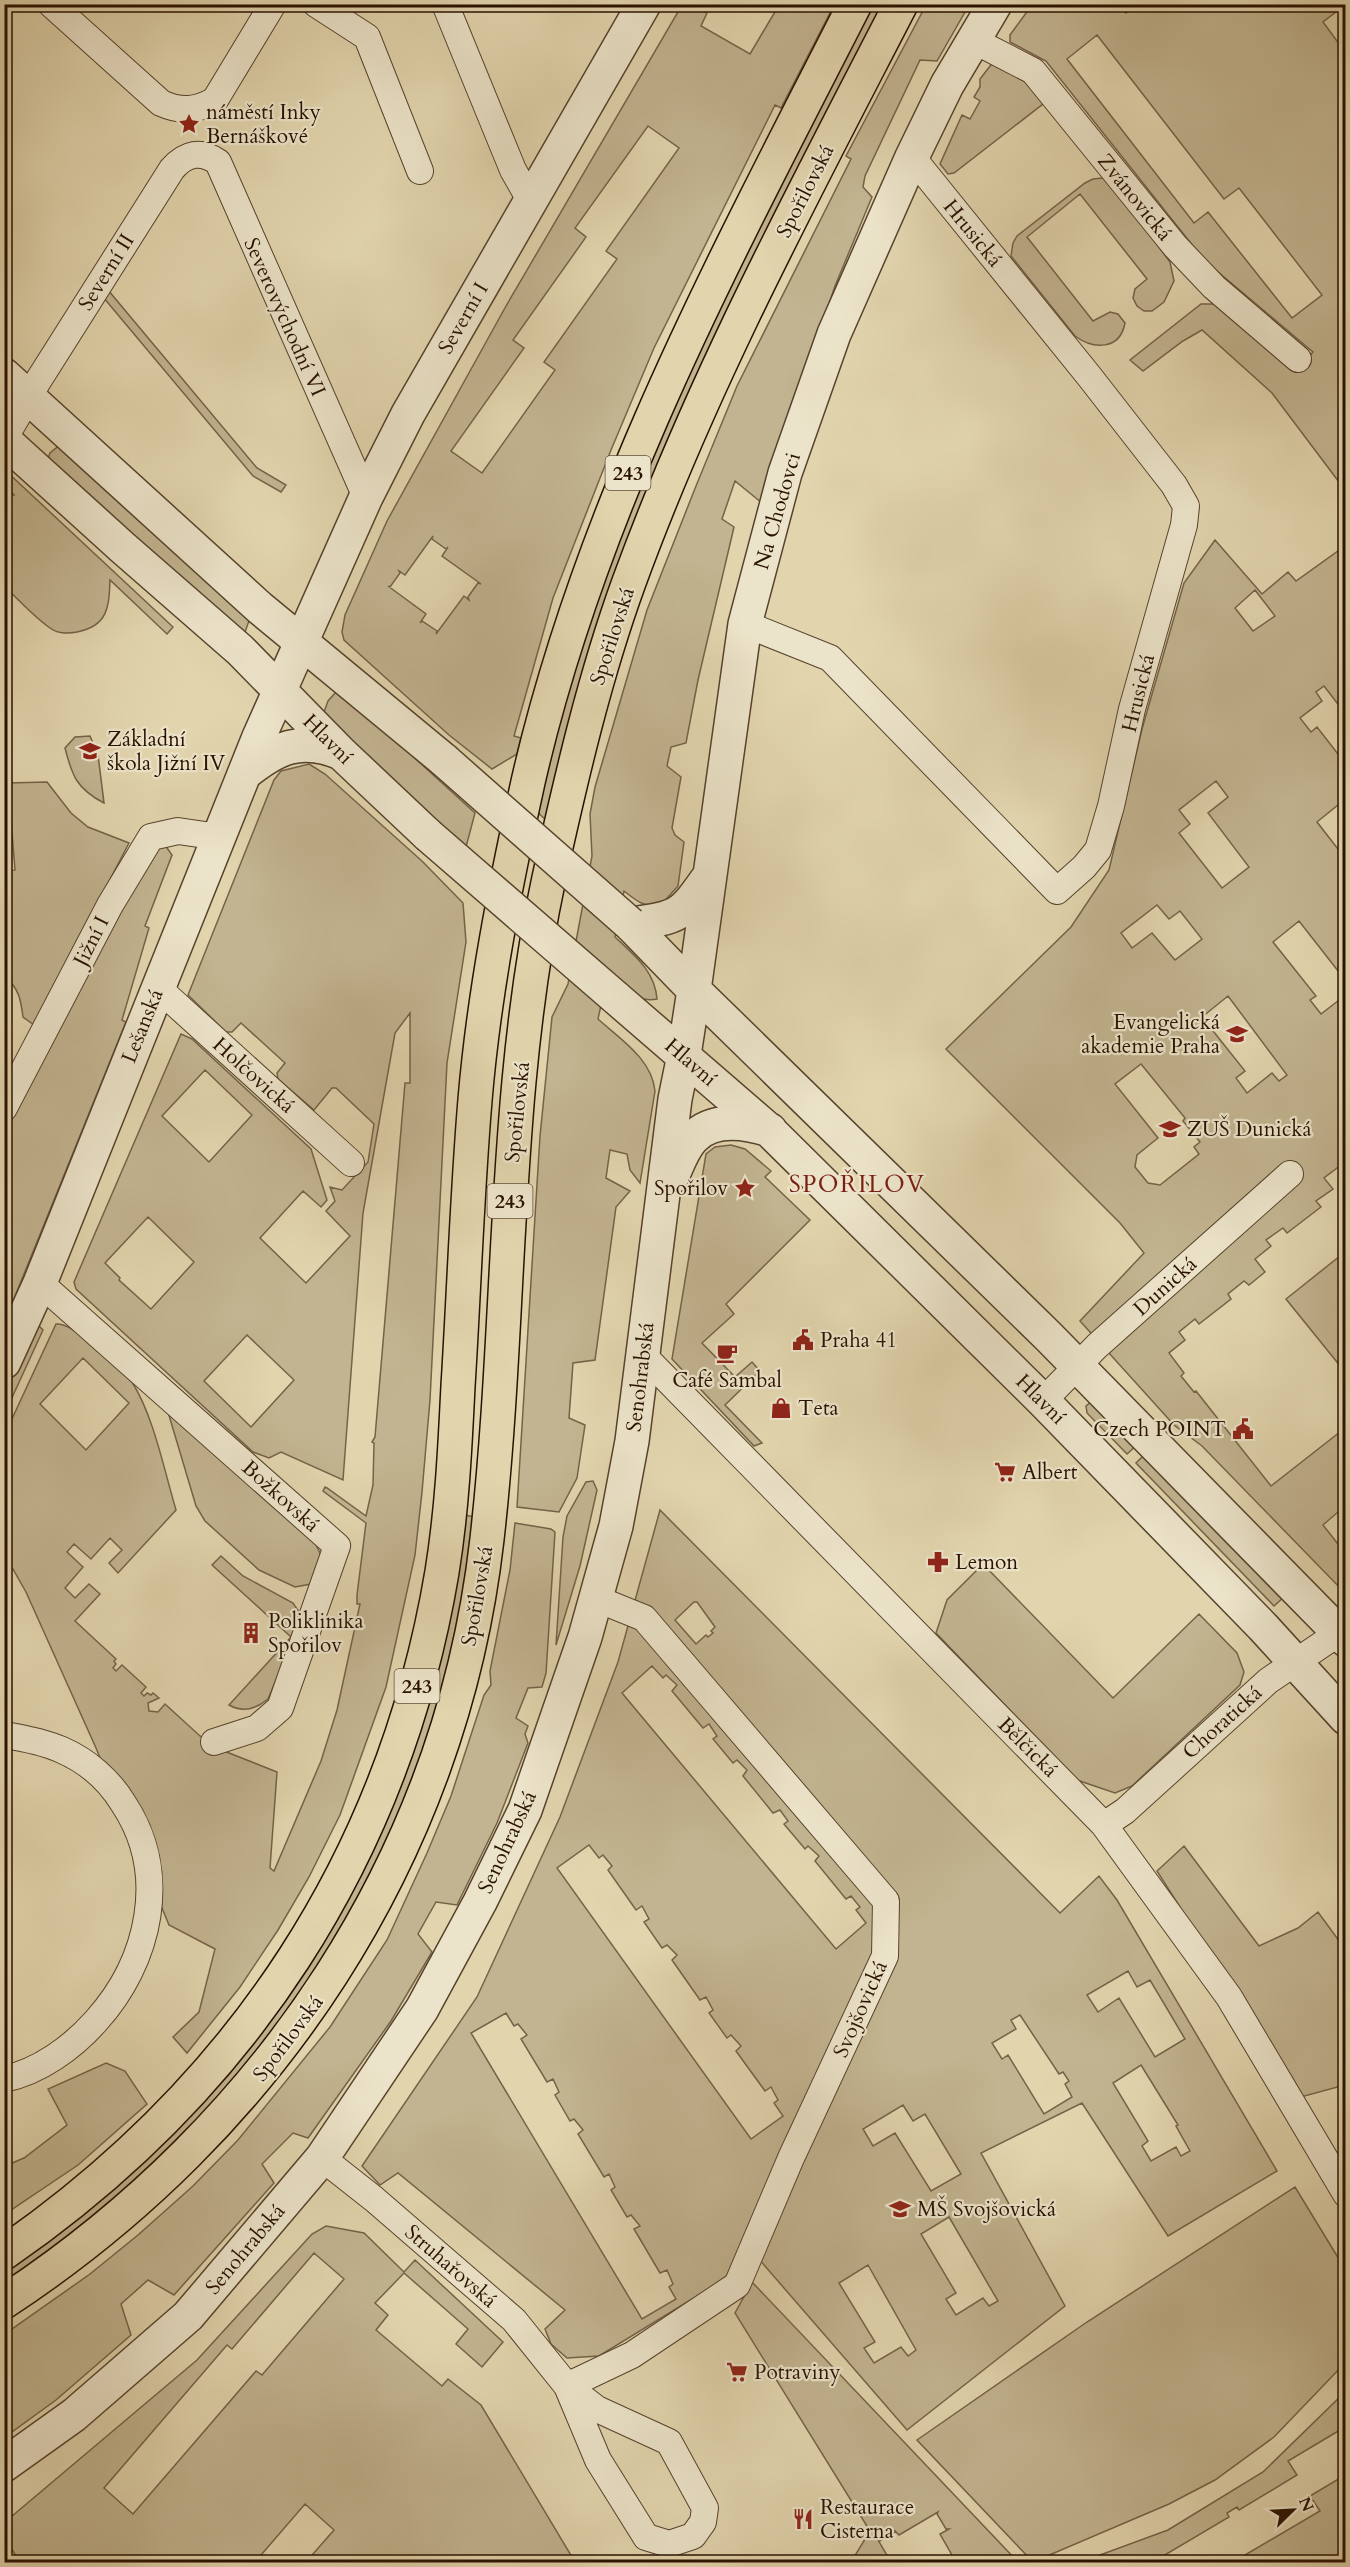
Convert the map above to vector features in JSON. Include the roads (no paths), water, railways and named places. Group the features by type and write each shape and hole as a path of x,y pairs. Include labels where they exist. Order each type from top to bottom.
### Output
{"highway":[{"name":"Spořilovská","path":"4,2253 78,2199 132,2152 196,2087 249,2023 291,1966 323,1913 364,1830 387,1773 417,1684 442,1567 453,1473 474,1116 481,1043 490,974 510,865 533,762 563,650 582,593 642,440 701,308 855,4"},
{"name":"Spořilovská","path":"4,2302 65,2260 138,2201 213,2129 256,2080 307,2013 343,1960 387,1878 424,1791 460,1681 482,1578 496,1452 512,1161 532,977 547,886 591,703 628,584 708,387 754,291 901,4"}],"street":[{"path":"51,4 161,103 174,109 189,110 202,107 215,100 273,4"},
{"path":"316,4 367,37 420,171"},
{"path":"445,4 513,170 530,200"},
{"name":"Severní I","path":"280,691 366,498 408,414 644,4"},
{"name":"Na Chodovci","path":"684,1055 745,624 786,473 834,334 912,157 947,86 994,4"},
{"name":"Zvánovická","path":"973,40 1033,71 1175,246 1214,287 1298,359"},
{"name":"Severovýchodní VI","path":"191,155 201,154 218,162 366,498"},
{"name":"Severní II","path":"4,439 28,397 172,169 180,160 191,155"},
{"name":"Hrusická","path":"745,624 830,657 1058,891 1084,867 1098,850 1111,806 1132,709 1184,525 1186,506 1174,485 1089,376 912,157"},
{"path":"4,375 260,608 444,760 630,924 694,990 1041,1329 1343,1634"},
{"name":"Hlavní","path":"4,439 240,650 341,753 428,835 770,1131 1043,1401 1240,1603 1346,1718"},
{"name":"Lešanská","path":"4,1362 39,1283 157,987 280,691"},
{"path":"244,774 266,756 293,746 327,747 341,753"},
{"name":"Jižní I","path":"4,1108 110,905 151,837 178,831 219,837"},
{"path":"630,924 662,920 687,908 711,873"},
{"name":"Holčovická","path":"157,987 351,1163"},
{"name":"Senohrabská","path":"4,2465 74,2415 188,2316 322,2158 422,2008 480,1902 525,1810 597,1599 616,1526 632,1441 675,1098 684,1055"},
{"path":"664,1195 686,1148 693,1138 712,1126 739,1124 770,1131"},
{"name":"Dunická","path":"1043,1401 1076,1366 1290,1174"},
{"name":"Božkovská","path":"39,1283 337,1546 280,1708 257,1728 214,1742"},
{"name":"Bělčická","path":"643,1355 1104,1825 1229,1997 1346,2194"},
{"name":"Svojšovická","path":"567,2386 632,2355 737,2285 790,2158 885,1956 886,1901 644,1618 597,1599"},
{"name":"Choratická","path":"1104,1825 1125,1811 1268,1681 1343,1634"},
{"path":"4,1735 62,1750 95,1770 116,1791 132,1816 143,1840 150,1868 150,1896 146,1928 132,1967 108,2007 86,2032 58,2055 16,2076 4,2079"},
{"name":"Struhařovská","path":"322,2158 374,2199 514,2320 567,2386 597,2409 669,2442 705,2508 703,2522 693,2536 669,2544 646,2537 598,2460 567,2386"}],"place":[{"name":"náměstí Inky Bernáškové","path":"189,124"},
{"name":"Základní škola Jižní IV","path":"90,751"},
{"name":"Evangelická akademie Praha","path":"1237,1034"},
{"name":"ZUŠ Dunická","path":"1170,1129"},
{"name":"Spořilov","path":"745,1188"},
{"name":"Praha 41","path":"803,1340"},
{"name":"Café Sambal","path":"727,1353"},
{"name":"Teta","path":"781,1408"},
{"name":"Czech POINT","path":"1243,1429"},
{"name":"Albert","path":"1005,1472"},
{"name":"Lemon","path":"938,1562"},
{"name":"Poliklinika Spořilov","path":"251,1633"},
{"name":"MŠ Svojšovická","path":"900,2209"},
{"name":"Potraviny","path":"737,2372"},
{"name":"Restaurace Cisterna","path":"803,2519"}],"district":[{"name":"SPOŘILOV","path":"857,1184"}]}
